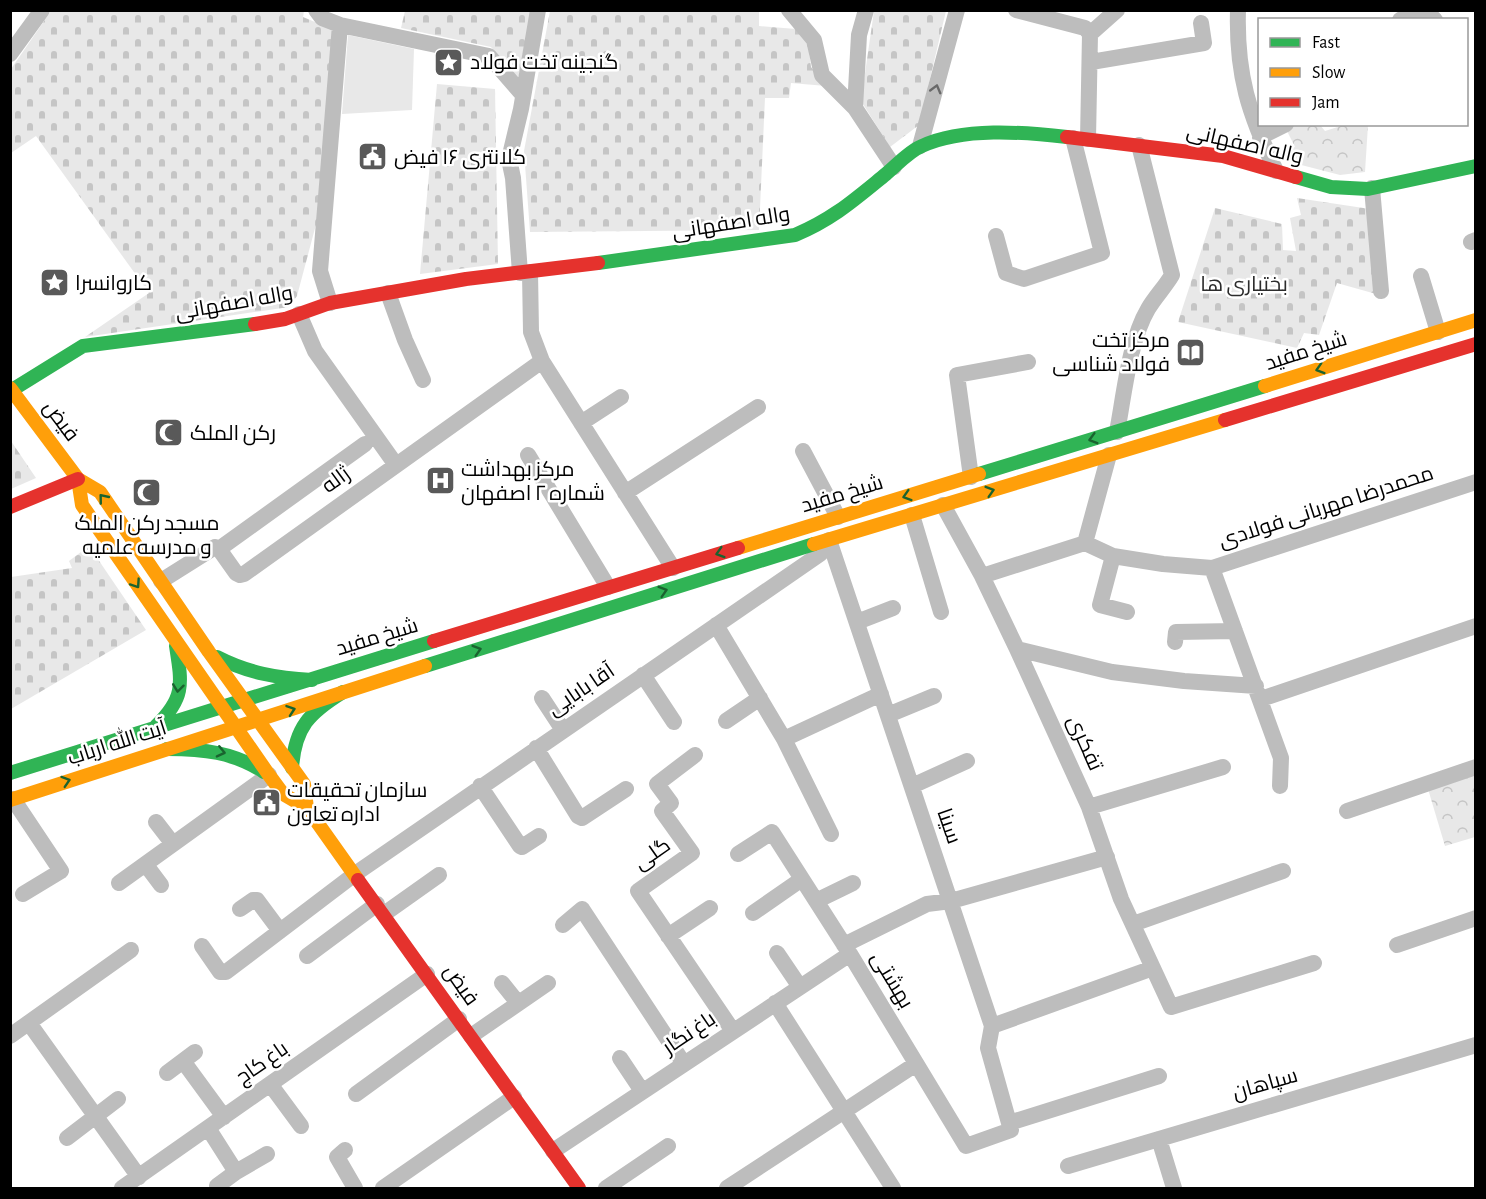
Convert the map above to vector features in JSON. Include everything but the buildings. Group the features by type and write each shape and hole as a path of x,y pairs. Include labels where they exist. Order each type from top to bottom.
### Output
{"main road":[{"name":"واله اصفهانی","path":"11,389 83,346 218,330 285,319 330,303 466,279 610,262 795,236 821,224 844,209 920,146 957,135 1030,133 1222,156 1331,187 1372,188 1476,166"},
{"name":"شیخ مفید","path":"220,707 1476,320"},
{"name":"شیخ مفید","path":"236,728 343,692 912,514 1476,344"},
{"path":"1394,346 1389,351 1389,359 1400,366"},
{"path":"1357,357 1366,365 1365,377"},
{"name":"فیض","path":"11,389 78,479"},
{"path":"10,507 78,479"},
{"path":"78,479 100,492 209,652 260,720 304,784 307,808"},
{"path":"78,479 82,505 220,707 283,794 307,808"},
{"path":"545,606 540,612 540,619 545,625 552,626"},
{"path":"507,618 518,626 515,638"},
{"path":"156,726 172,711 178,697 180,672 176,642"},
{"path":"209,652 238,669 255,675 278,679 312,680"},
{"path":"292,768 292,753 298,730 316,708 343,692"},
{"name":"آیت الله ارباب","path":"10,773 220,707"},
{"name":"آیت الله ارباب","path":"12,800 236,728"},
{"path":"167,749 207,749 228,753 251,763 269,776"},
{"name":"فیض","path":"307,808 553,1151 576,1187"}],"street":[{"path":"10,54 42,10"},
{"path":"316,10 322,18 340,25 489,56 523,95"},
{"path":"538,10 509,159 531,333 542,361 673,568"},
{"path":"789,10 814,40 822,75 855,108 894,167"},
{"path":"855,108 859,35 866,10"},
{"path":"920,146 957,10"},
{"path":"1090,34 1117,10"},
{"path":"1238,10 1237,38 1244,88 1260,137 1275,171"},
{"path":"1404,18 1420,10"},
{"path":"996,236 1006,273 1024,279 1102,253 1081,138 1090,62 1090,34 1085,28 1023,11"},
{"path":"1090,62 1204,44 1202,23"},
{"path":"330,303 320,271 340,25"},
{"path":"1244,88 1258,82"},
{"path":"1260,137 1282,126"},
{"path":"1118,432 1136,336 1148,309 1172,275 1139,145"},
{"path":"1372,188 1381,291"},
{"path":"1421,276 1438,332"},
{"path":"388,293 423,380"},
{"path":"299,314 315,351 396,465"},
{"name":"ژاله","path":"219,549 236,573 244,574 542,361"},
{"path":"971,477 957,375 1028,362"},
{"path":"581,423 621,397"},
{"path":"625,493 758,406"},
{"path":"161,581 211,548 219,549 365,444"},
{"path":"803,451 838,517"},
{"path":"528,455 608,587"},
{"path":"982,576 1085,543 1109,455"},
{"name":"محمدرضا مهربانی فولادی","path":"1085,543 1113,556 1163,564 1212,568 1476,482"},
{"name":"تفکری","path":"943,505 982,576 1089,807 1121,899 1171,1007 1314,963"},
{"path":"912,514 941,612"},
{"name":"سینا","path":"829,540 992,1026 988,1048 1010,1127"},
{"name":"آقا بابایی","path":"202,946 223,973 355,874 480,786 820,554 829,540"},
{"path":"1113,556 1100,605 1126,612"},
{"path":"1212,568 1281,758 1280,786"},
{"path":"856,622 893,608"},
{"path":"716,625 784,739 831,834"},
{"path":"1017,649 1112,672 1258,693 1475,630"},
{"path":"1176,642 1176,632 1235,631"},
{"path":"643,675 674,722"},
{"path":"784,739 881,694"},
{"path":"888,715 934,696"},
{"path":"542,698 563,730"},
{"path":"726,721 760,698"},
{"path":"536,748 578,816 582,818 626,789"},
{"name":"گلی","path":"695,755 657,783 671,803 662,811 692,853 638,891 733,1031"},
{"path":"912,786 967,761"},
{"path":"1089,807 1223,767"},
{"path":"1347,810 1476,767"},
{"path":"119,884 269,776"},
{"path":"480,786 520,846 526,846 539,836"},
{"path":"12,800 61,871 23,894"},
{"path":"156,822 173,844"},
{"name":"بهشتی","path":"738,854 772,832 966,1146 1010,1127"},
{"name":"باغ نگار","path":"553,1151 800,987 847,950 927,904 951,902 1107,857"},
{"path":"146,864 161,885"},
{"path":"1133,924 1283,871"},
{"path":"307,956 439,875"},
{"path":"753,913 802,879"},
{"path":"816,901 853,883"},
{"path":"240,909 256,900 280,931"},
{"path":"668,936 710,908"},
{"path":"563,925 582,909 684,1064"},
{"path":"1397,945 1476,918"},
{"path":"10,1036 131,950"},
{"path":"777,953 800,987"},
{"path":"992,1026 1153,968"},
{"name":"باغ کاج","path":"122,1188 427,974"},
{"path":"502,983 518,1004"},
{"path":"471,1036 548,984"},
{"path":"775,1003 893,1188"},
{"path":"356,1094 459,1019"},
{"path":"28,1023 139,1177"},
{"name":"سپاهان","path":"1068,1166 1476,1045"},
{"path":"167,1073 189,1056 224,1117"},
{"path":"620,1058 642,1091"},
{"path":"728,1188 916,1064"},
{"path":"1010,1127 1159,1076"},
{"path":"270,1084 301,1126"},
{"path":"382,1188 514,1097"},
{"path":"67,1138 118,1100"},
{"path":"208,1128 236,1172"},
{"path":"1159,1139 1174,1188"},
{"path":"606,1188 668,1146"},
{"path":"345,1150 337,1157 355,1188"},
{"path":"217,1186 267,1154"}],"green space":[{"path":"747,10 759,12 759,26 796,29 808,43 811,67 826,86 791,83 789,98 765,98 759,230 530,232 524,151 550,11"},
{"path":"51,11 304,11 303,17 334,30 318,217 297,296 289,307 85,337 149,293 36,136 11,153 11,69"},
{"path":"405,11 531,11 518,80 491,47 401,28"},
{"path":"874,11 946,11 919,125 890,147 861,101"},
{"path":"348,35 414,49 412,110 342,114"},
{"path":"437,84 495,89 498,264 420,274"},
{"path":"1294,126 1321,126 1325,131 1341,126 1368,126 1365,172 1340,175 1282,160 1277,153 1295,147 1286,129"},
{"name":"بختیاری ها","path":"1297,198 1370,209 1376,294 1337,283 1319,335 1304,333 1297,348 1178,322 1215,208 1282,224 1283,250 1296,251 1290,218 1301,215"},
{"path":"11,441 36,478 10,489"},
{"path":"89,546 146,630 11,709 11,577 72,568 69,561"},
{"path":"1475,775 1475,837 1445,846 1428,789"}],"traffic: fast":[{"path":"598,263 795,235 843,208 912,151 938,140 993,132 1067,137"},
{"path":"1296,177 1331,187 1368,189 1476,166"},
{"path":"12,390 83,346 255,324"},
{"path":"979,474 1265,386"},
{"path":"425,666 814,544"},
{"path":"10,773 434,641"},
{"path":"156,726 177,698 180,681 176,646"},
{"path":"217,657 263,674 312,680"},
{"path":"292,768 296,742 306,722 321,707 343,692"},
{"path":"167,749 217,753 241,760 264,772"}],"traffic: slow":[{"path":"1265,386 1476,320"},
{"path":"10,388 78,479 100,492 209,652 304,784 307,808"},
{"path":"814,544 1225,420"},
{"path":"738,548 979,474"},
{"path":"78,479 82,505 269,775 283,794 307,808 358,880"},
{"path":"10,800 425,666"}],"traffic: jam":[{"path":"1067,137 1223,156 1296,177"},
{"path":"255,324 285,319 330,303 466,279 598,263"},
{"path":"1225,420 1476,344"},
{"path":"10,507 78,479"},
{"path":"434,641 738,548"},
{"path":"358,880 579,1188"}],"place":[{"name":"گنجینه تخت فولاد","path":"449,62"},
{"name":"کلانتری ۱۶ فیض","path":"373,157"},
{"name":"کاروانسرا","path":"54,283"},
{"name":"مرکز تخت فولاد شناسی","path":"1191,352"},
{"name":"رکن الملک","path":"169,433"},
{"name":"مرکز بهداشت شماره ۲ اصفهان","path":"440,481"},
{"name":"مسجد رکن الملک و مدرسه علمیه","path":"147,492"},
{"name":"سازمان تحقیقات اداره تعاون","path":"266,802"}]}
